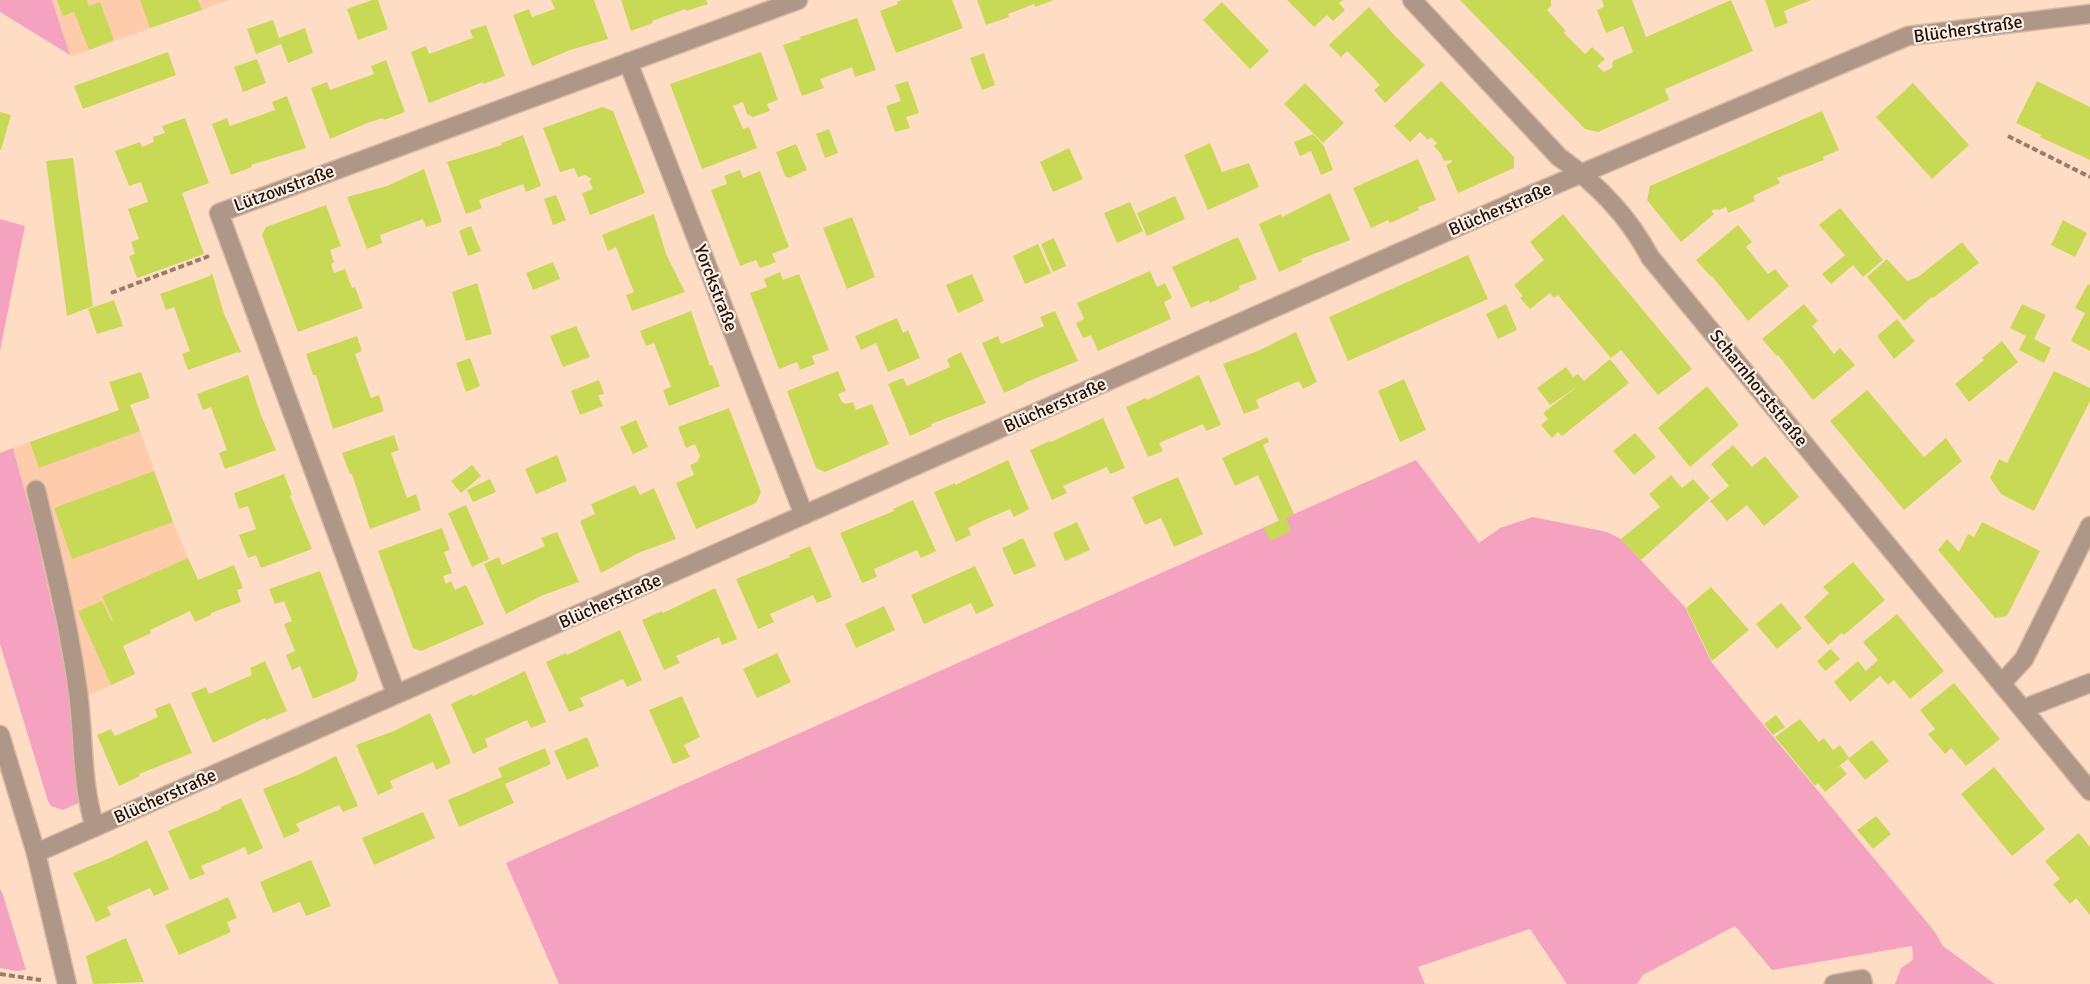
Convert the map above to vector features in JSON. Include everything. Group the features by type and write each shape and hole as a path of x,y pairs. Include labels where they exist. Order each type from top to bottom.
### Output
{"street":[{"name":"Lützowstraße","path":"396,694 219,213 798,0"},
{"name":"Scharnhorststraße","path":"1412,0 1559,157 1583,174 1626,220 1641,239 1650,256 2090,791"},
{"name":"Blücherstraße","path":"36,853 1521,199 1908,36 2090,14"},
{"name":"Yorckstraße","path":"628,62 804,515"},
{"path":"36,490 61,593 78,691 88,805 95,827"},
{"path":"2002,683 2024,659 2090,526"},
{"path":"2024,709 2090,683"},
{"path":"0,735 36,853 66,984"},
{"path":"1834,984 1862,979 1863,984"}],"path":[{"path":"2008,136 2090,177"},
{"path":"111,293 232,247"},
{"path":"0,974 44,981"}],"shaded area":[{"path":"0,0 52,0 70,55 0,12"},
{"path":"52,0 229,0 73,56 70,55"},
{"path":"0,219 25,226 0,351"},
{"path":"131,406 173,522 198,582 111,621 135,674 88,696 97,795 79,803 66,669 34,525 13,448"},
{"path":"13,448 34,525 66,669 79,803 63,810 51,806 48,801 0,644 0,453"},
{"path":"1416,460 1479,543 1500,528 1533,517 1607,532 1621,539 1685,607 1712,663 1935,932 1943,946 1995,984 1895,984 1901,968 1913,960 1912,946 1772,970 1735,926 1643,975 1637,984 1567,984 1530,929 1418,967 1425,984 559,984 506,863"},
{"path":"0,888 3,895 26,970 0,968"}],"building":[{"path":"57,0 87,0 89,6 100,2 114,40 89,50 74,12 63,16"},
{"path":"140,0 198,0 202,10 150,28"},
{"path":"378,0 388,29 358,40 347,9"},
{"path":"551,0 594,0 608,39 570,50 532,66 513,15 529,9 532,17 555,9"},
{"path":"621,0 706,0 708,4 686,11 685,9 631,31"},
{"path":"902,0 952,0 963,28 896,53 880,11"},
{"path":"977,0 1054,0 1035,7 1034,4 1008,14 1009,17 986,25"},
{"path":"1287,0 1343,0 1339,3 1345,10 1333,21 1327,15 1314,27"},
{"path":"1460,0 1551,0 1551,6 1547,10 1566,31 1563,32 1585,54 1592,47 1605,59 1597,66 1604,72 1612,68 1613,61 1633,52 1623,26 1606,33 1597,10 1604,7 1602,0 1632,0 1646,37 1731,0 1753,51 1665,89 1669,100 1598,132 1585,129"},
{"path":"1765,0 1811,0 1784,11 1788,23 1775,28"},
{"path":"1222,2 1269,51 1250,69 1203,20"},
{"path":"1369,7 1425,65 1385,103 1374,90 1380,85 1363,67 1347,51 1341,57 1329,45"},
{"path":"857,18 876,70 855,77 852,67 820,79 824,88 802,96 783,45"},
{"path":"273,20 279,38 305,28 313,53 288,63 281,44 256,54 247,29"},
{"path":"486,25 505,76 429,103 411,52 426,46 429,54 473,38 470,30"},
{"path":"168,52 176,75 83,109 74,86"},
{"path":"761,52 778,100 767,104 770,111 753,117 747,114 743,102 733,106 743,129 749,127 757,148 702,169 670,84"},
{"path":"984,53 995,85 982,90 970,58"},
{"path":"257,59 266,83 243,92 234,67"},
{"path":"386,60 405,112 384,120 383,118 367,123 330,139 311,88 327,82 330,90 374,74 371,66"},
{"path":"908,81 919,113 906,117 910,128 895,132 886,106 901,101 895,85"},
{"path":"1441,81 1514,157 1514,168 1458,193 1446,165 1452,162 1451,160 1444,161 1434,146 1437,143 1431,137 1428,140 1420,132 1410,142 1394,126"},
{"path":"2037,81 2090,107 2090,160 2016,123"},
{"path":"1305,83 1344,123 1323,143 1284,104"},
{"path":"1913,83 1969,145 1932,179 1876,117"},
{"path":"287,96 306,148 251,165 252,167 231,175 212,124 227,118 230,126 275,110 272,102"},
{"path":"602,107 613,111 645,193 590,215 582,193 593,189 589,181 592,179 585,175 578,177 574,168 560,172 543,128"},
{"path":"1822,111 1839,150 1823,157 1824,160 1777,178 1780,183 1753,196 1755,201 1728,213 1726,207 1711,211 1714,214 1681,242 1647,200 1650,186"},
{"path":"0,112 11,115 1,150 0,150"},
{"path":"185,118 209,183 182,193 204,254 137,278 129,256 135,254 131,242 139,239 128,209 148,202 141,182 129,186 115,151 140,142 142,147 154,142 153,137 165,133 162,126"},
{"path":"829,129 838,153 825,158 816,134"},
{"path":"1313,134 1324,146 1333,170 1321,175 1311,151 1300,156 1294,142"},
{"path":"523,135 541,186 526,192 523,184 479,200 482,208 466,214 447,162 502,145 501,143"},
{"path":"1210,143 1222,172 1249,163 1259,187 1208,210 1184,155"},
{"path":"796,144 807,170 789,178 785,176 776,152"},
{"path":"1069,148 1083,179 1053,192 1040,162"},
{"path":"73,158 93,306 67,316 46,161"},
{"path":"1418,159 1436,200 1390,223 1388,220 1371,228 1353,188"},
{"path":"424,169 442,222 426,227 423,219 380,235 382,243 367,249 347,197 387,186"},
{"path":"740,170 743,178 760,171 789,247 772,254 776,262 760,268 756,260 740,266 711,190 727,184 724,176"},
{"path":"1330,193 1350,240 1301,259 1302,262 1279,272 1259,224 1281,214 1282,217"},
{"path":"556,195 566,220 553,225 544,199"},
{"path":"1175,196 1185,219 1147,236 1137,213"},
{"path":"1130,202 1143,231 1117,243 1104,213"},
{"path":"326,205 341,246 330,250 334,262 331,264 334,273 345,269 363,308 298,332 262,235 266,227"},
{"path":"1840,208 1883,260 1863,277 1853,265 1831,284 1822,274 1845,255 1819,225"},
{"path":"654,214 666,254 685,292 632,311 626,295 634,292 616,247 608,251 602,235"},
{"path":"1563,214 1692,369 1658,395 1621,350 1611,358 1558,295 1554,298 1550,293 1530,309 1520,298 1523,296 1514,285 1544,260 1530,242"},
{"path":"852,217 875,277 847,289 823,228"},
{"path":"2063,220 2087,233 2075,257 2051,245"},
{"path":"1738,225 1752,242 1746,247 1768,274 1775,269 1789,286 1748,321 1696,260"},
{"path":"471,226 481,251 468,256 459,231"},
{"path":"1238,237 1257,279 1239,286 1240,289 1210,303 1209,300 1191,308 1172,267"},
{"path":"1054,238 1066,266 1053,272 1041,244"},
{"path":"1962,242 1979,263 1932,297 1904,321 1867,277 1887,259 1907,281 1918,277"},
{"path":"1038,244 1051,273 1025,284 1013,256"},
{"path":"1468,255 1488,299 1348,361 1329,317"},
{"path":"553,262 560,279 533,290 526,273"},
{"path":"1150,271 1157,287 1165,283 1172,298 1164,302 1171,319 1098,351 1091,335 1083,338 1076,323 1084,319 1077,303"},
{"path":"780,272 783,280 799,274 829,350 812,356 815,364 800,370 797,362 779,369 750,293 767,287 764,279"},
{"path":"212,273 224,314 241,352 188,370 182,354 190,351 174,307 166,310 160,294 210,276"},
{"path":"972,274 984,301 958,313 946,285"},
{"path":"477,283 492,334 466,341 452,292"},
{"path":"2088,284 2090,285 2090,351 2071,341 2085,313 2075,308"},
{"path":"114,300 123,326 97,334 88,309"},
{"path":"1506,304 1517,330 1498,339 1486,314"},
{"path":"1804,304 1818,321 1812,326 1834,354 1840,348 1855,365 1813,400 1778,355 1762,339"},
{"path":"2022,304 2046,315 2034,339 2051,348 2044,363 2019,350 2026,336 2010,328"},
{"path":"691,311 710,366 712,365 720,386 669,406 663,390 671,387 654,343 646,346 640,331"},
{"path":"1055,311 1078,361 1004,393 982,343 998,336 1001,344 1044,326 1040,317"},
{"path":"897,318 903,333 908,330 920,358 888,372 876,343 861,350 855,336"},
{"path":"1897,319 1915,341 1894,359 1877,336"},
{"path":"576,326 590,357 563,367 550,336"},
{"path":"1296,332 1317,382 1303,389 1299,381 1278,390 1256,400 1259,408 1244,414 1223,364 1260,350"},
{"path":"357,336 362,351 355,354 371,398 379,395 384,411 333,429 316,375 313,375 306,354"},
{"path":"2002,341 2018,362 1969,402 1955,384 1984,360 1982,358"},
{"path":"961,352 986,403 931,424 932,426 910,436 888,384 903,378 907,386 950,367 947,359"},
{"path":"470,358 480,386 466,392 456,363"},
{"path":"1610,359 1629,383 1562,436 1558,432 1552,438 1541,425 1548,419 1543,413 1578,386 1550,405 1537,388 1566,367 1573,377 1578,374 1584,381"},
{"path":"838,371 846,391 838,394 842,402 845,404 853,402 856,410 872,404 889,444 825,472 816,468 787,391"},
{"path":"2054,371 2090,388 2090,401 2034,511 2001,494 1990,478 1999,459 2007,463"},
{"path":"141,372 150,398 130,405 140,431 39,468 30,442 119,410 109,382"},
{"path":"248,375 260,413 276,450 225,469 219,453 227,450 211,407 203,410 197,394"},
{"path":"1199,375 1221,425 1206,431 1203,424 1159,443 1163,451 1148,457 1126,407 1146,398 1147,400"},
{"path":"1404,379 1426,430 1400,442 1378,391"},
{"path":"599,380 604,394 598,395 603,406 580,415 571,391"},
{"path":"1707,386 1739,425 1690,467 1658,428"},
{"path":"1867,390 1924,457 1946,438 1962,461 1904,510 1830,421"},
{"path":"729,408 761,492 756,503 696,529 676,483 694,475 690,465 697,462 700,456 695,444 686,448 678,427"},
{"path":"1103,418 1125,468 1110,474 1107,467 1063,486 1067,493 1052,500 1030,450"},
{"path":"636,420 648,447 633,454 620,427"},
{"path":"1635,433 1656,457 1634,475 1613,451"},
{"path":"394,435 399,450 391,453 407,498 416,494 421,510 370,529 352,474 350,474 342,453"},
{"path":"1267,437 1269,442 1263,445 1294,514 1286,518 1291,531 1270,541 1264,528 1279,521 1258,475 1235,486 1222,458"},
{"path":"1733,445 1752,467 1765,456 1799,497 1764,526 1747,505 1727,521 1710,501 1729,486 1711,464"},
{"path":"557,455 567,481 536,494 525,469"},
{"path":"1008,460 1029,509 1014,517 1010,509 989,518 968,528 971,535 956,542 934,492 955,483 955,485"},
{"path":"472,465 481,476 461,493 451,481"},
{"path":"154,471 173,522 72,559 54,508"},
{"path":"284,474 292,495 290,496 312,549 261,568 256,555 248,558 239,535 256,529 248,506 239,509 234,493"},
{"path":"1671,475 1682,488 1693,479 1710,498 1641,560 1621,539 1660,507 1649,494"},
{"path":"1178,477 1203,534 1174,547 1161,518 1145,525 1132,497"},
{"path":"490,479 496,492 473,502 467,490"},
{"path":"635,485 640,495 654,488 676,539 638,553 601,573 580,521 595,514 591,504"},
{"path":"913,500 936,551 921,558 917,550 874,569 877,577 862,583 840,533 894,511 893,509"},
{"path":"466,505 489,559 472,567 448,513"},
{"path":"1077,522 1090,550 1065,561 1053,533"},
{"path":"1982,522 2040,551 2007,616 1995,618 1938,550 1947,539 1959,552 1968,534 1974,537"},
{"path":"442,528 450,550 444,552 452,573 443,576 446,584 451,581 455,590 466,585 484,624 421,651 413,648 378,551"},
{"path":"557,532 579,582 541,596 506,614 484,564 499,557 502,565 545,546 541,538"},
{"path":"1023,538 1036,566 1014,575 1002,548"},
{"path":"810,546 832,597 817,603 813,595 770,614 774,622 758,629 736,579 790,557 789,555"},
{"path":"188,558 198,580 234,565 243,588 237,590 241,602 211,613 195,622 190,611 123,646 135,674 111,685 78,611 102,601 111,621 113,620 102,596"},
{"path":"1853,562 1885,600 1844,635 1842,633 1828,645 1804,617 1829,593 1823,587"},
{"path":"975,566 994,606 976,614 971,603 924,624 911,595"},
{"path":"320,571 358,673 355,681 313,699 300,666 292,670 286,655 295,651 284,624 292,621 284,601 275,604 269,589"},
{"path":"1711,587 1749,630 1712,661 1686,608"},
{"path":"715,588 737,639 722,645 719,637 676,656 680,663 664,670 642,620 662,611 663,613"},
{"path":"1781,603 1802,628 1777,649 1756,624"},
{"path":"884,606 895,630 856,648 845,624"},
{"path":"1897,614 1944,671 1910,699 1894,680 1888,685 1880,676 1850,702 1834,682 1858,661 1866,671 1878,660 1863,642"},
{"path":"620,630 642,680 627,687 623,679 580,698 584,706 569,712 546,662 566,653 567,655"},
{"path":"1831,649 1840,659 1825,671 1817,661"},
{"path":"777,653 791,682 757,698 743,669"},
{"path":"265,661 287,711 266,720 265,718 213,743 191,693 206,687 209,694 252,675 250,668"},
{"path":"525,671 546,722 531,728 527,720 485,739 488,747 473,754 451,704"},
{"path":"1954,683 2000,739 1966,766 1951,748 1945,754 1928,734 1935,729 1920,710"},
{"path":"682,696 700,737 684,745 690,757 673,764 649,710"},
{"path":"170,703 192,753 139,774 140,776 119,786 97,735 111,729 115,736 158,717 155,709"},
{"path":"430,713 451,763 436,770 433,762 412,771 390,781 393,788 378,795 356,745 394,731"},
{"path":"1776,715 1785,727 1773,735 1764,724"},
{"path":"1800,719 1819,742 1824,738 1833,750 1840,745 1849,758 1832,772 1840,766 1847,774 1825,792 1818,783 1815,786 1775,737"},
{"path":"587,737 599,766 567,780 554,751"},
{"path":"1872,740 1889,761 1865,780 1848,759"},
{"path":"545,748 551,764 505,784 514,803 459,827 448,800 502,777 498,768"},
{"path":"336,756 358,806 343,812 339,805 296,824 300,831 284,838 263,789"},
{"path":"1994,767 2045,829 2012,856 1961,794"},
{"path":"241,798 263,848 248,855 245,847 201,866 205,874 190,880 168,831"},
{"path":"423,812 435,838 374,865 362,838"},
{"path":"1876,816 1891,834 1873,849 1857,830"},
{"path":"2079,833 2090,847 2090,915 2076,898 2070,904 2061,894 2053,884 2060,879 2045,861"},
{"path":"147,840 169,889 154,896 150,888 107,907 111,915 96,922 73,873"},
{"path":"311,860 331,906 306,916 300,902 273,913 260,882"},
{"path":"228,897 237,918 227,922 231,932 179,955 165,925"},
{"path":"126,938 144,982 93,984 86,956"}]}
